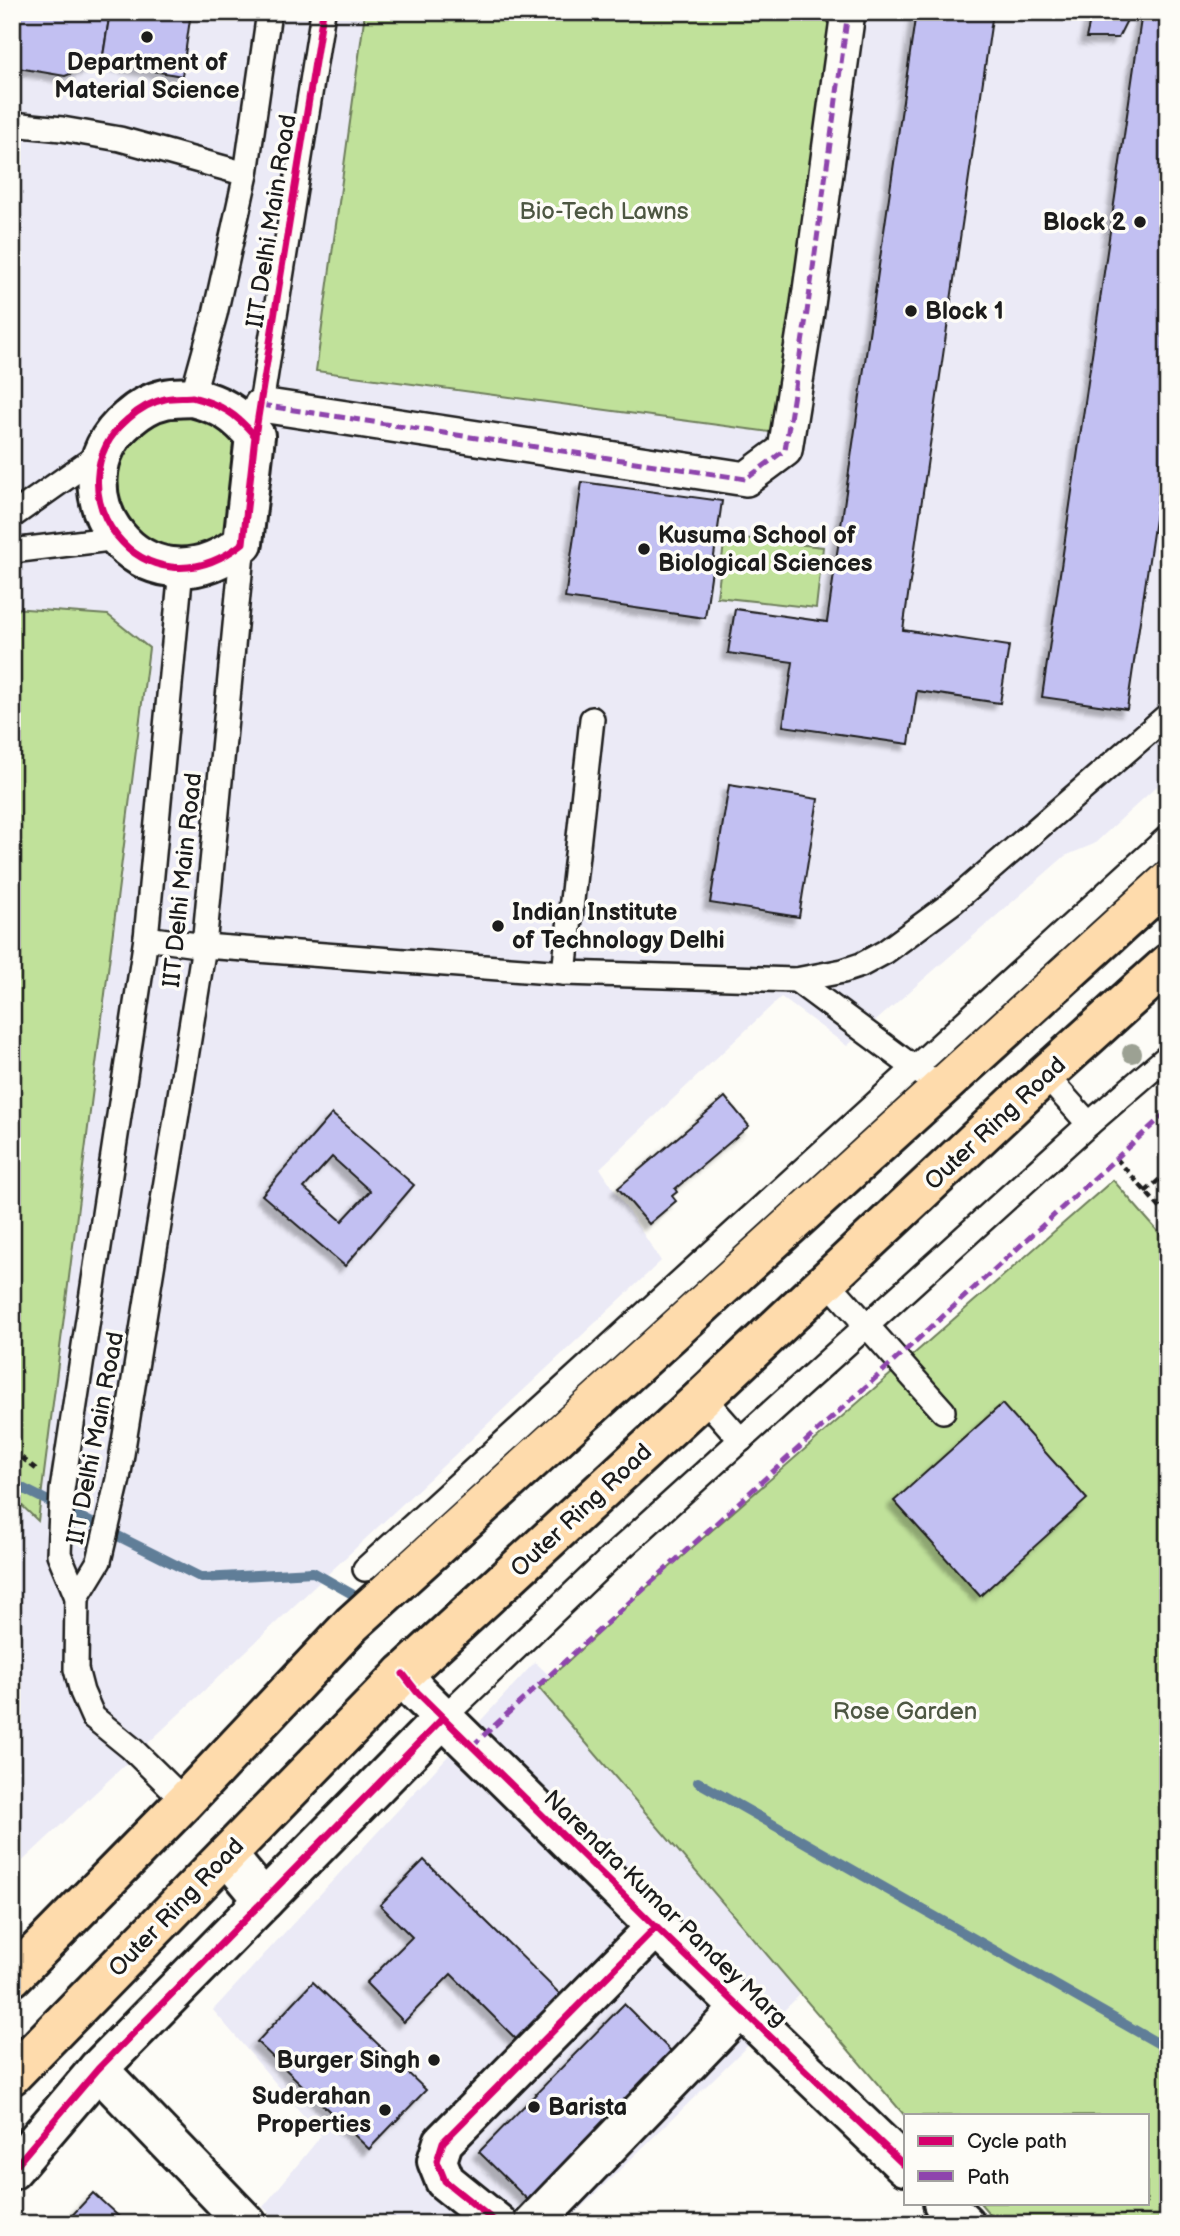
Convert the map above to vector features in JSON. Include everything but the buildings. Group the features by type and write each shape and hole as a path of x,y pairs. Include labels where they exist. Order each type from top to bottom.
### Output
{"main road":[{"path":"12,1977 185,1801 352,1624 644,1357 926,1078 1168,881"},
{"name":"Outer Ring Road","path":"12,2075 403,1674 703,1397 1045,1075 1168,964"}],"street":[{"path":"258,421 243,543 226,557 204,566 181,569 157,565 136,555 118,538 105,519 98,496 98,473 104,451 118,427 139,410 165,399 192,397 216,404 238,417 258,421 747,479 785,450 807,312 848,12"},
{"name":"Narendra Kumar Pandey Marg","path":"403,1674 417,1692 656,1927 904,2165"},
{"path":"12,2170 98,2069 443,1718"},
{"path":"227,1855 264,1900"},
{"path":"498,2224 445,2181 437,2161 443,2143 656,1927"},
{"path":"533,2224 741,2008"},
{"path":"98,2069 247,2224"},
{"path":"944,2204 965,2224"}],"lane":[{"name":"IIT Delhi Main Road","path":"192,397 215,314 246,174 269,12"},
{"name":"IIT Delhi Main Road","path":"258,421 323,12"},
{"path":"12,124 120,139 246,174"},
{"path":"12,516 104,451"},
{"path":"12,551 118,538"},
{"name":"IIT Delhi Main Road","path":"77,1597 99,1561 118,1479 204,946 243,543"},
{"name":"IIT Delhi Main Road","path":"77,1597 59,1554 62,1493 146,938 181,569"},
{"path":"146,938 204,946 564,973 796,979 842,971 861,965 885,952 953,902 1168,715"},
{"path":"564,973 592,719"},
{"path":"365,1569 639,1319 926,1078 1168,837"},
{"path":"796,979 926,1078"},
{"path":"443,1718 606,1562 1088,1124 1168,1056"},
{"path":"1045,1075 1088,1124"},
{"path":"827,1281 943,1410"},
{"path":"639,1319 644,1357"},
{"path":"703,1397 741,1440"},
{"path":"77,1597 76,1669 93,1717 131,1748 185,1801"}],"path":[{"path":"1116,1157 1168,1217"},
{"path":"1145,1192 1168,1172"}],"shaded area":[{"name":"Indian Institute of Technology Delhi","path":"12,12 1168,12 1168,776 1094,844 1065,856 847,1046 781,997 600,1168 661,1261 12,1871"},
{"path":"535,1662 841,1955 564,2224 281,2224 263,2207 321,2136 213,2010"}],"green space":[{"name":"Bio-Tech Lawns","path":"365,12 835,12 777,433 316,371"},
{"path":"201,411 243,440 230,533 200,548 180,550 164,547 138,531 120,506 116,492 117,460 126,445 150,418"},
{"path":"725,536 823,547 816,608 717,597"},
{"path":"12,608 108,615 149,648 38,1521 12,1496"},
{"name":"Rose Garden","path":"1113,1180 1168,1243 1168,2224 998,2224 981,2204 1148,2204 1148,2114 904,2115 539,1688 655,1580"}],"waterway":[{"path":"12,1483 202,1578 313,1572 352,1594"},
{"path":"698,1782 1168,2049"}],"marked path":[{"path":"261,405 746,479 785,450 807,312 848,12"},
{"path":"472,1746 1168,1111"}],"cycle path":[{"path":"255,436 323,12"},
{"path":"192,397 227,411 255,436 243,543 206,563 171,567 141,557 117,536 102,509 98,478 106,447 136,412 160,400 192,397"},
{"path":"403,1674 417,1692 656,1927 904,2165"},
{"path":"12,2170 98,2069 443,1718"},
{"path":"498,2224 445,2181 437,2161 443,2142 656,1927"}],"place":[{"name":"Department of Material Science","path":"147,37"},
{"name":"Block 2","path":"1140,222"},
{"name":"Block 1","path":"911,311"},
{"name":"Kusuma School of Biological Sciences","path":"644,549"},
{"name":"Indian Institute of Technology Delhi","path":"498,926"},
{"name":"Burger Singh","path":"434,2060"},
{"name":"Barista","path":"534,2107"},
{"name":"Suderahan Properties","path":"385,2110"}]}
